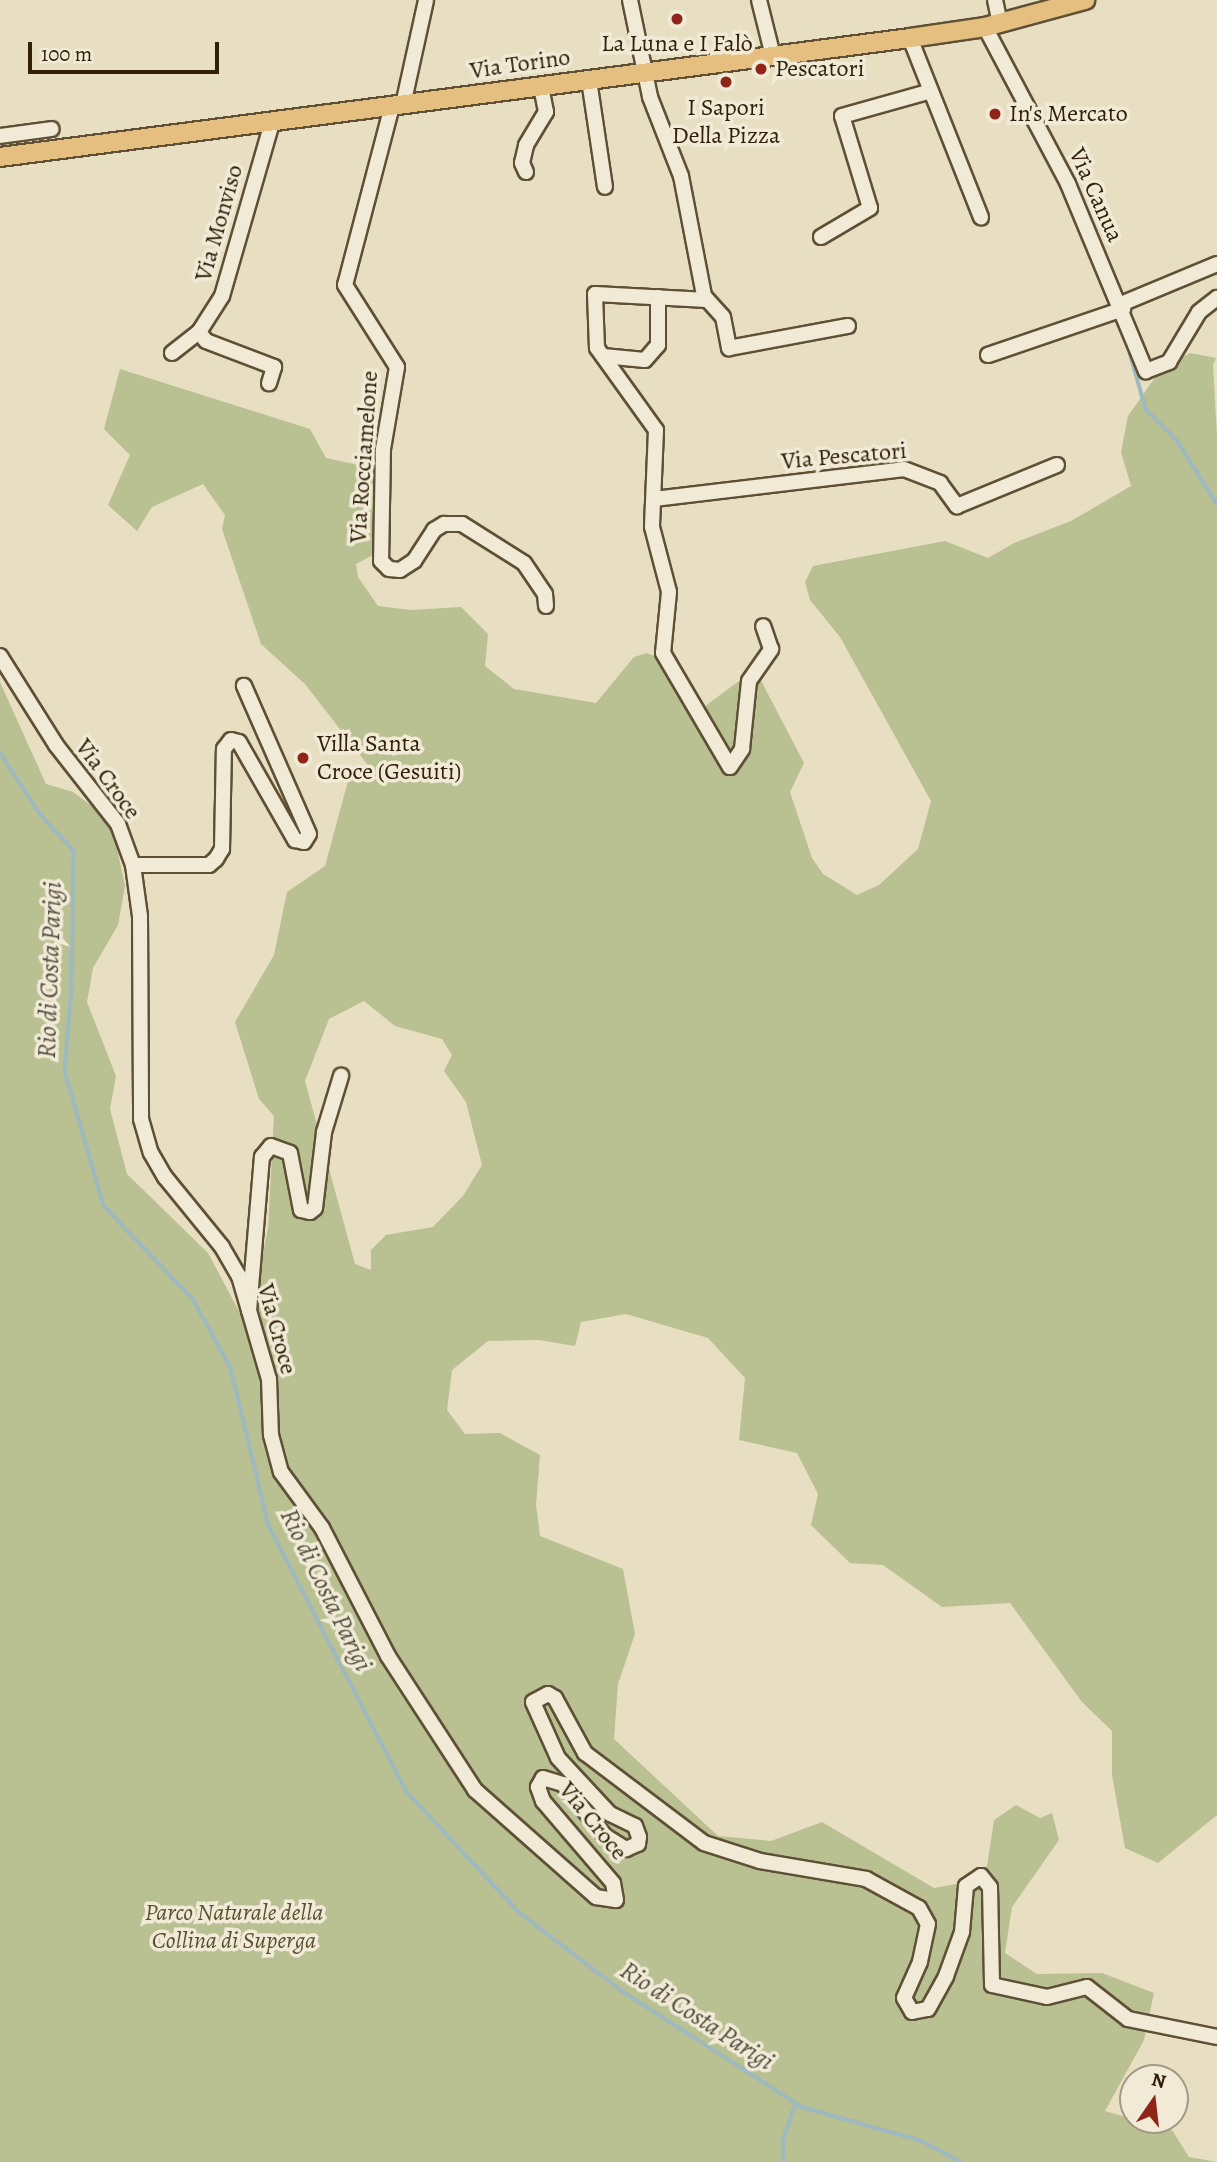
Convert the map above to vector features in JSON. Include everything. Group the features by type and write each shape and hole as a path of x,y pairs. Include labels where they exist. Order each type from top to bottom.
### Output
{"main road":[{"name":"Via Torino","path":"4,156 910,38 992,25 1085,0"}],"street":[{"path":"398,105 426,0"},
{"path":"629,0 648,72 650,97 681,176 707,300 723,317 729,348 848,326"},
{"path":"759,0 773,56"},
{"name":"Via Canua","path":"995,0 992,25 1068,184 1122,306 1140,363 1146,371 1154,371 1168,362 1199,312 1217,298"},
{"path":"910,38 929,92 981,218"},
{"path":"589,80 605,187"},
{"path":"526,172 522,163 526,145 546,112 541,86"},
{"path":"821,237 870,208 841,121 848,110 929,92"},
{"name":"Via Rocciamelone","path":"398,105 345,285 397,367 383,449 381,561 388,569 400,570 414,561 434,530 444,524 462,524 524,563 545,594 546,606"},
{"name":"Via Monviso","path":"172,353 199,332 222,296 272,122"},
{"path":"4,156 2,136 52,129"},
{"path":"988,355 1122,306 1217,264"},
{"path":"707,300 594,294 597,348 656,430 652,527 669,592 663,653 730,767 742,749 749,681 771,649 763,626"},
{"path":"603,356 645,360 658,345 658,297"},
{"path":"199,332 206,341 274,367 269,383"},
{"name":"Via Pescatori","path":"654,499 904,469 940,483 957,506 1057,466"},
{"name":"Via Croce","path":"0,656 56,745 118,824 133,865 140,916 141,1119 151,1153 164,1177 222,1247 239,1276 269,1379 271,1434 281,1472 322,1528 388,1656 475,1790 596,1897 609,1902 618,1895 598,1863 543,1801 538,1787 543,1778 554,1778 564,1784 605,1836 625,1849 638,1844 639,1837 635,1826 600,1805 558,1758 533,1702 539,1695 555,1698 585,1754 704,1843 760,1861 866,1878 919,1908 928,1924 923,1953 904,1998 912,2012 922,2014 928,2009 946,1976 962,1931 966,1886 981,1876 990,1887 992,1984 1046,1997 1087,1987 1128,2019 1217,2037"},
{"path":"133,865 209,865 216,859 222,849 224,749 231,740 239,742 295,840 304,842 309,834 244,685"},
{"path":"248,1312 253,1304 262,1157 271,1146 290,1153 301,1210 310,1212 315,1208 324,1132 341,1076"}],"green space":[{"name":"Parco Naturale della Collina di Superga","path":"1190,353 1216,358 1213,365 1217,436 1217,1815 1158,1863 1125,1848 1112,1775 1112,1731 1082,1702 1010,1603 942,1607 883,1565 850,1563 811,1525 818,1494 797,1453 739,1440 745,1378 708,1338 626,1314 581,1322 575,1346 539,1340 488,1341 452,1370 447,1410 465,1434 500,1433 540,1455 536,1504 540,1536 623,1569 635,1634 618,1684 614,1739 718,1836 771,1841 822,1822 934,1888 956,1884 987,1866 994,1820 1016,1805 1040,1818 1052,1813 1059,1840 1012,1907 1005,1953 1037,1974 1102,1973 1154,1993 1144,2040 1131,2064 1119,2064 1119,2086 1105,2111 1119,2115 1119,2134 1175,2134 1189,2157 1217,2162 0,2162 0,682 46,784 73,792 111,820 125,886 118,925 93,968 87,1002 116,1076 110,1109 127,1174 208,1253 242,1317 260,1300 258,1277 268,1229 274,1116 259,1099 235,1022 274,955 287,892 325,866 348,781 374,773 305,684 261,644 222,529 225,515 203,484 152,507 137,531 108,505 130,455 104,429 120,369 310,429 326,458 372,468 388,516 375,554 356,564 358,577 378,606 410,610 461,607 488,634 485,666 514,689 596,703 634,657 647,653 675,664 704,707 755,669 804,763 790,792 812,858 823,874 857,895 879,885 918,849 931,801 840,637 810,600 805,582 813,566 945,541 988,558 1014,543 1071,521 1131,486 1121,452 1128,416 1161,369","holes":["364,1001 395,1026 442,1039 452,1055 444,1071 466,1102 482,1165 463,1196 433,1227 386,1235 371,1250 371,1270 355,1264 305,1081 329,1019"]}],"waterway":[{"path":"1127,342 1146,409 1177,440 1217,504"},
{"name":"Rio di Costa Parigi","path":"0,752 40,814 74,851 72,991 65,1071 104,1206 193,1299 231,1368 269,1526 407,1792 520,1913 622,1991 802,2107 922,2141 961,2162"},
{"path":"784,2162 783,2140 796,2103"}],"place":[{"name":"La Luna e I Falò","path":"677,19"},
{"name":"Pescatori","path":"761,69"},
{"name":"I Sapori Della Pizza","path":"726,82"},
{"name":"In's Mercato","path":"995,114"},
{"name":"Villa Santa Croce (Gesuiti)","path":"303,758"}]}
